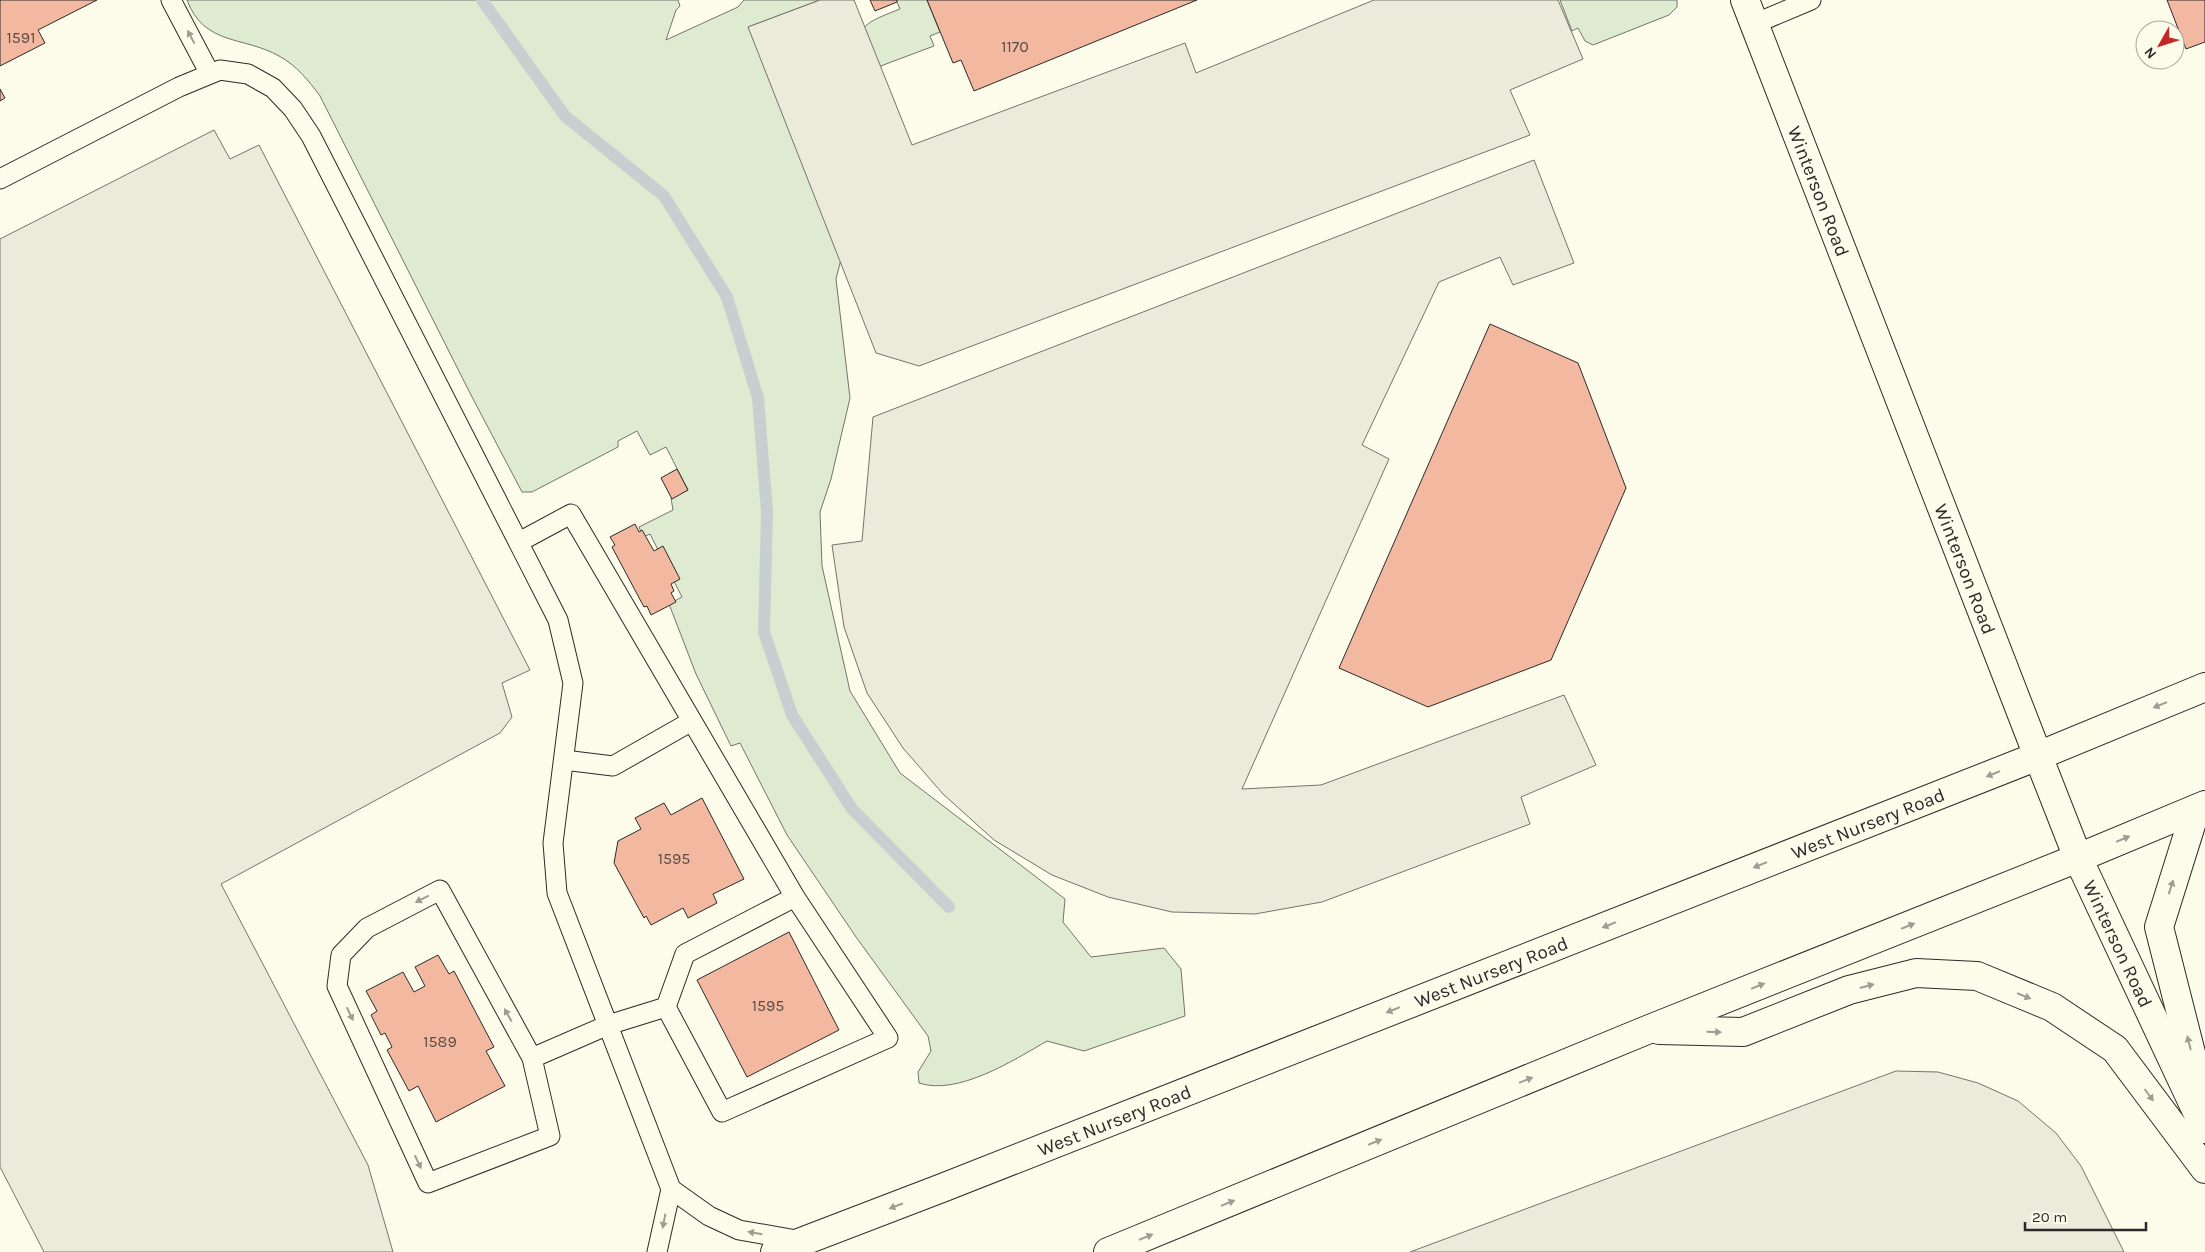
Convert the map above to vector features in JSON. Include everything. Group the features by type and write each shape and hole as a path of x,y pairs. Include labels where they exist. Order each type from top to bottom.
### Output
{"main road":[{"name":"Winterson Road","path":"1750,12 2078,858 2205,1129"},
{"name":"West Nursery Road","path":"776,1252 2038,756 2205,687"},
{"path":"1108,1252 1647,1030 2078,858 2200,807"},
{"path":"2200,807 2159,927 2205,1108"},
{"path":"1647,1030 1743,1032 1849,990 1916,973 1977,976 2052,1007 2114,1049 2205,1169"}],"lane":[{"path":"171,0 210,74"},
{"path":"1750,12 1811,0"},
{"path":"0,179 179,87 220,70 248,74 272,88 293,109 311,136 558,620 572,683 553,843 557,893 671,1189 657,1252"},
{"path":"519,542 571,514 795,897 888,1038 722,1112 666,1007 685,954 795,897"},
{"path":"564,760 613,766 692,721"},
{"path":"440,890 532,1058 550,1136 428,1183 337,986 341,955 367,928 440,890"},
{"path":"532,1058 608,1025 666,1007"},
{"path":"671,1189 709,1216 739,1230 803,1242"}],"green space":[{"path":"187,0 678,0 680,6 676,10 666,40 738,7 744,0 820,0 748,27 849,228 836,279 850,398 831,479 820,512 822,566 850,691 900,773 1065,899 1063,922 1091,957 1164,948 1181,969 1185,1016 1084,1051 1047,1041 985,1074 951,1085 934,1086 919,1083 918,1072 931,1051 928,1036 856,937 787,835 740,743 731,746 696,674 669,604 682,597 650,534 643,537 639,527 673,510 671,498 688,490 666,447 650,455 637,431 618,441 618,447 532,492 522,492 320,96 302,74 279,56 214,33 194,15"},
{"path":"896,0 927,0 940,32 930,36 934,46 862,73 860,46 863,30 874,20 900,9"},
{"path":"1560,0 1677,0 1677,7 1669,15 1593,45 1585,41 1578,28 1572,31"}],"shaded area":[{"path":"820,0 854,0 912,145 1185,43 1196,73 1374,0 1558,0 1583,59 1510,90 1530,135 919,366 876,353 748,27"},
{"path":"214,130 230,159 259,145 530,670 502,683 512,717 500,733 221,884 368,1165 393,1252 44,1252 0,1167 0,239"},
{"path":"1534,160 1574,263 1513,285 1500,257 1439,282 1362,445 1389,459 1242,789 1321,785 1564,695 1596,765 1521,797 1530,824 1322,902 1255,914 1172,912 1108,897 1052,875 994,840 943,794 903,748 867,693 844,627 832,545 862,541 873,417"},
{"path":"1896,1071 1938,1072 1978,1083 2018,1101 2056,1133 2081,1166 2124,1252 1410,1252"}],"building":[{"path":"0,0 97,0 38,30 45,43 0,66"},
{"path":"870,0 897,0 897,2 875,11"},
{"path":"927,0 1197,0 974,91 961,60 953,63"},
{"path":"2167,0 2205,0 2205,42 2186,49 2185,20 2175,20"},
{"path":"0,89 5,98 0,101"},
{"path":"1490,324 1578,363 1626,488 1551,660 1428,707 1339,668"},
{"path":"677,469 688,490 672,499 661,478"},
{"path":"635,524 639,532 642,530 654,551 663,546 680,579 671,584 674,591 671,593 676,602 651,615 647,606 644,607 612,547 615,545 610,537"},
{"path":"702,798 744,879 713,894 717,903 688,918 683,908 651,925 646,916 644,918 614,863 618,841 641,829 635,818 664,803 671,815"},
{"path":"789,932 839,1030 747,1077 697,980"},
{"path":"438,955 449,974 454,971 494,1047 486,1051 505,1086 436,1122 418,1086 409,1091 387,1050 392,1047 385,1033 381,1035 371,1015 377,1011 366,991 403,972 414,992 425,986 415,967"}],"waterway":[{"path":"482,0 565,116 664,196 727,297 758,398 767,512 764,632 792,715 852,809 949,907"}]}
